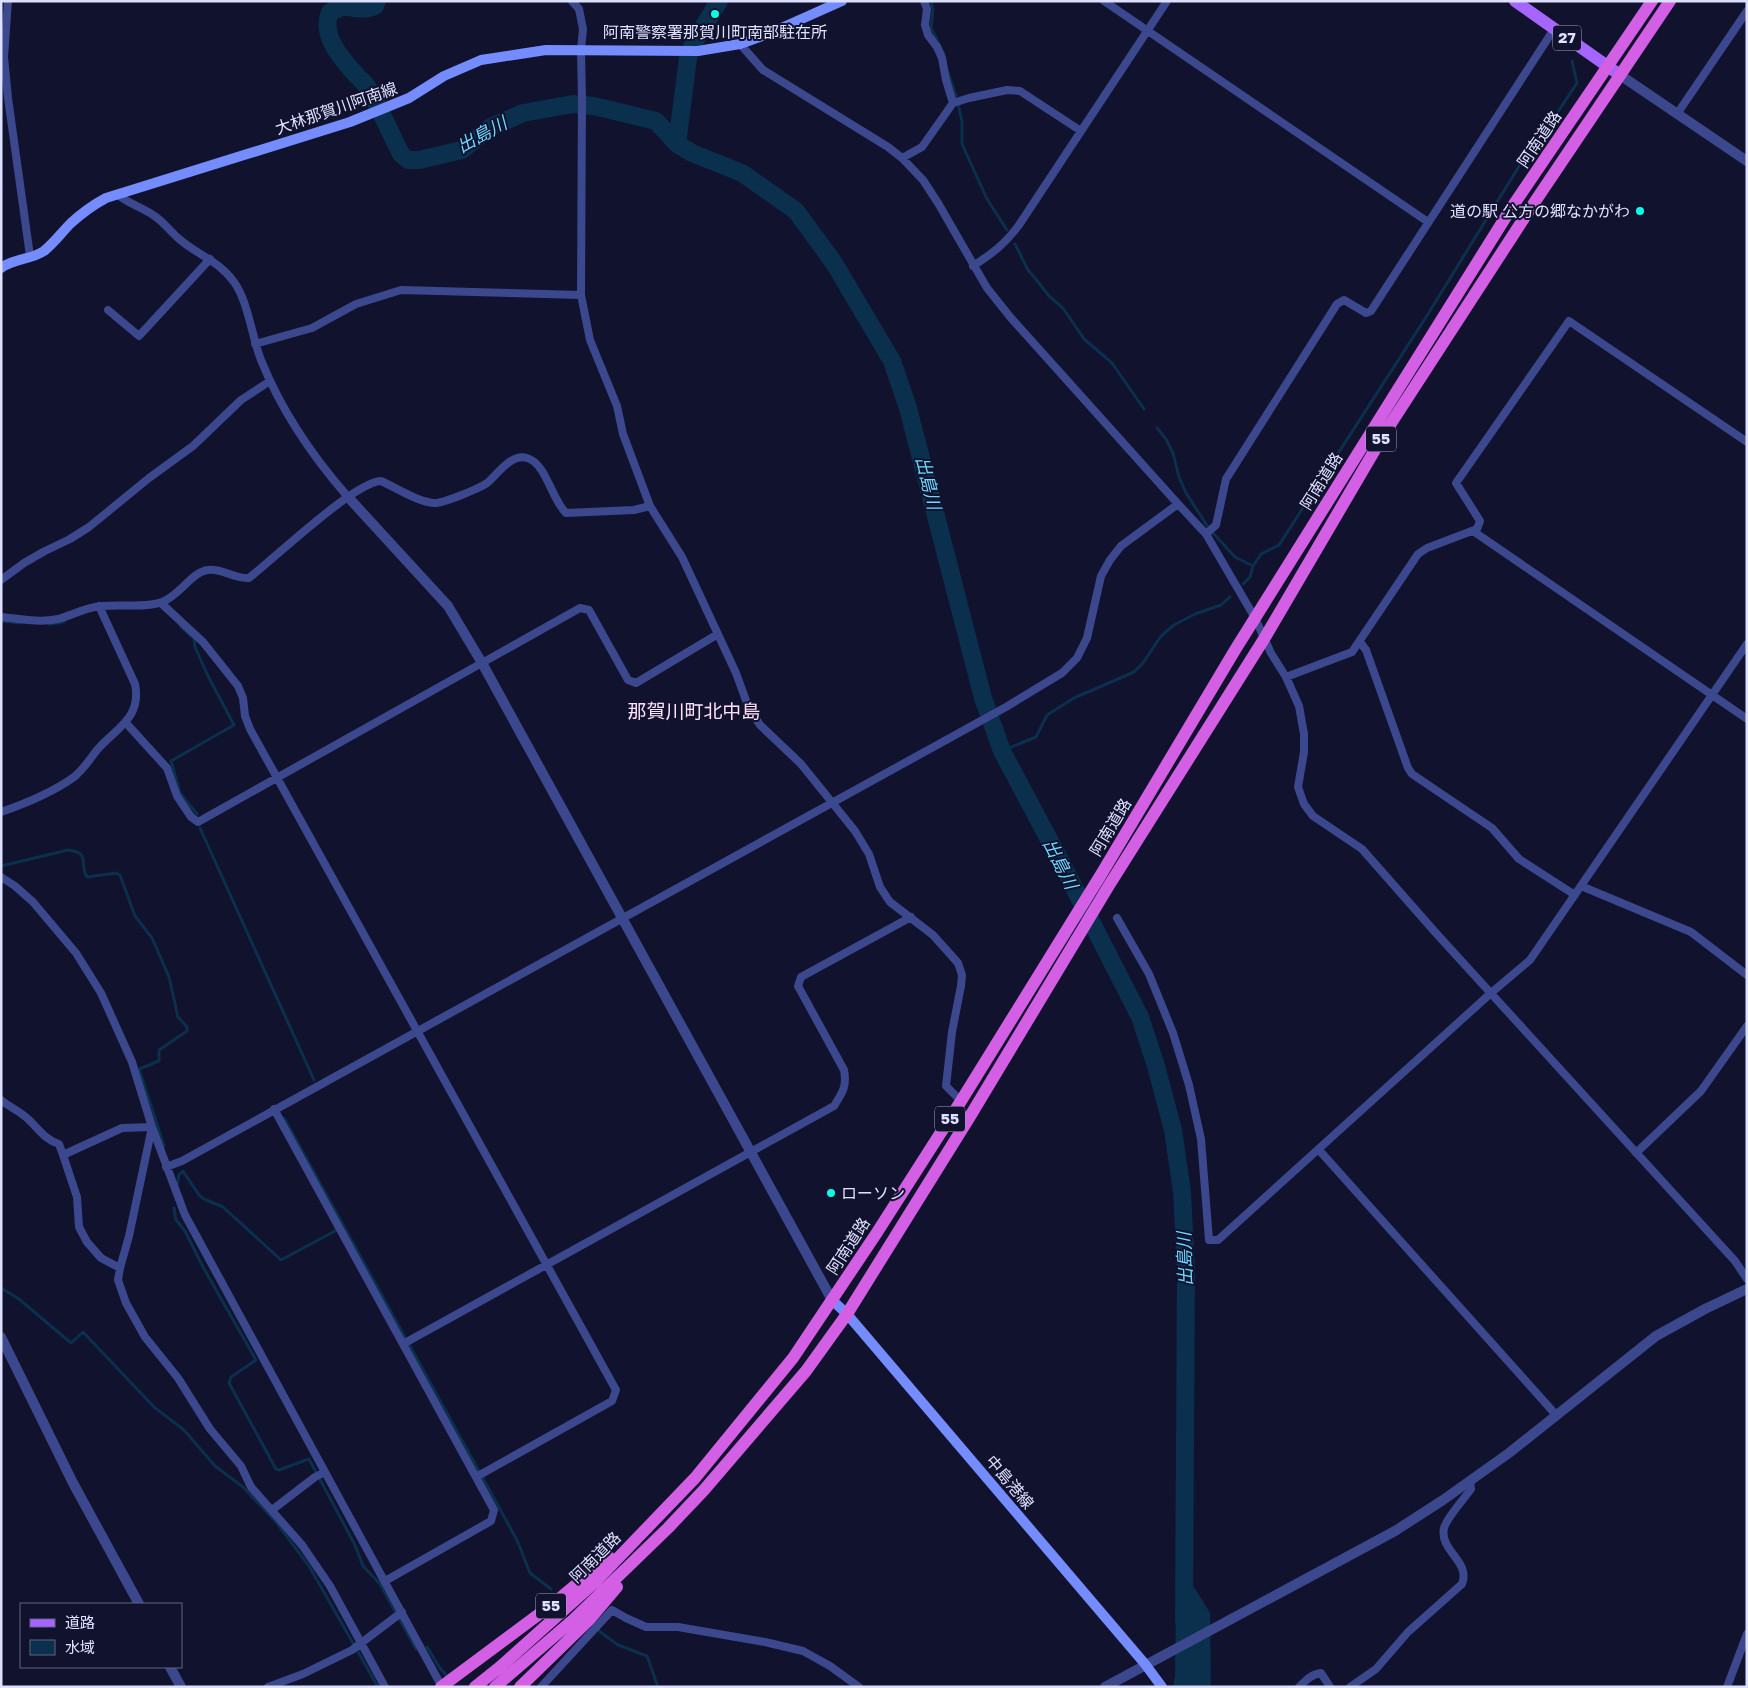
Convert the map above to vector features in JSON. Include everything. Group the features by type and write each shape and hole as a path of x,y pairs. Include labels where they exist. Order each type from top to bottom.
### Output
{"highway":[{"name":"阿南道路","path":"475,1687 595,1582 695,1478 793,1358 961,1101 1102,873 1255,618 1512,207 1652,1"},
{"name":"阿南道路","path":"495,1687 573,1620 668,1528 710,1483 806,1371 847,1314 959,1134 1108,887 1264,639 1397,414 1530,209 1670,1"},
{"name":"55","path":"442,1687 554,1604 655,1518"},
{"name":"55","path":"520,1687 590,1619 668,1528"}],"main road":[{"name":"大林那賀川阿南線","path":"1,268 41,252 51,245 93,205 117,194 350,122 409,98 444,76 481,60 546,50 696,51 740,44 768,34 842,1"},
{"name":"27","path":"1514,1 1620,75"},
{"name":"中島港線","path":"832,1300 847,1314 1145,1664 1162,1687"}],"street":[{"path":"8,1 4,57 15,156 30,256"},
{"path":"572,1 579,9 583,29 581,50 581,295 590,340 617,406 622,434 650,506 682,557 736,672 748,706 760,725 801,764 855,831 869,854 880,887 890,902 933,935 958,963 962,975 946,1086 961,1101"},
{"path":"924,1 927,9 925,25 928,36 937,47 942,58 953,103"},
{"path":"1104,1 1428,222"},
{"path":"973,266 1007,241 1148,31 1166,1"},
{"path":"1677,114 1747,11"},
{"path":"1206,534 1216,525 1226,479 1338,304 1344,300 1366,313 1371,311 1554,29"},
{"path":"740,44 763,70 888,147 902,158 923,180 987,288 1011,318 1206,534 1255,618 1299,706 1304,734 1304,752 1298,787 1304,804 1313,816 1362,849 1735,1261 1747,1279"},
{"path":"1620,75 1747,161"},
{"path":"902,158 922,147 953,103 1008,90 1020,91 1081,131"},
{"path":"117,194 161,220 176,237 192,250 210,258 235,283 242,298 270,381 321,466 448,606 482,663 832,1300"},
{"path":"108,310 139,336 210,258"},
{"path":"256,344 312,328 356,304 401,290 581,295"},
{"path":"1286,677 1352,652 1418,554 1427,548 1477,529 1480,521 1456,483 1569,322 1747,442"},
{"path":"1,580 24,563 70,540 89,527 149,478 193,446 241,400 270,381"},
{"path":"1,617 40,621 58,619 86,608 161,603 178,593 200,572 209,570 241,579 249,578 348,497 374,481 381,481 427,502 437,504 478,489 518,457 528,458 537,464 552,490 559,507 566,513 634,510 650,506"},
{"path":"166,1166 182,1161 419,1032 1006,707 1062,674 1077,658 1087,638 1101,576 1110,560 1121,546 1178,504"},
{"path":"1473,532 1747,719"},
{"path":"161,603 202,642 238,686 242,698 244,716 616,1390 612,1400 479,1475"},
{"path":"1,812 34,800 76,776 99,748 126,723 135,705 137,695 135,684 100,608"},
{"path":"126,723 167,768 177,796 191,817 198,822 580,608 589,610 628,680 636,683 718,634"},
{"path":"1360,642 1366,650 1408,768 1412,774 1492,828 1519,859 1575,895"},
{"path":"1117,918 1149,974 1174,1033 1189,1085 1201,1139 1209,1240 1218,1240 1530,960 1747,644"},
{"path":"1,877 15,886 44,914 76,953 101,993 132,1062 152,1127 185,1216 320,1475 385,1581 398,1614 442,1687"},
{"path":"1581,886 1691,932 1747,975"},
{"path":"406,1342 834,1106 840,1098 846,1082 844,1070 798,986 800,977 911,917"},
{"path":"1636,1153 1701,1091 1747,1026"},
{"path":"1,1100 27,1118 52,1142 59,1144 77,1197 79,1227 87,1242 101,1258 120,1268"},
{"path":"274,1110 406,1342 479,1475 494,1510 491,1521 385,1581"},
{"path":"63,1155 122,1128 152,1127"},
{"path":"152,1127 118,1280 126,1303 145,1337 178,1378 210,1430 241,1466 251,1487 302,1545 330,1586 357,1646 384,1687"},
{"path":"1319,1150 1556,1416"},
{"path":"1105,1687 1395,1531 1470,1481 1556,1416 1656,1336 1705,1309 1747,1289"},
{"path":"1,1338 69,1475 138,1603"},
{"path":"272,1510 320,1475"},
{"path":"1350,1687 1376,1669 1408,1632 1462,1584 1465,1576 1463,1567 1443,1536 1445,1526 1471,1489 1470,1481"},
{"path":"541,1687 612,1610 646,1626 678,1627 765,1642 803,1651 830,1666 859,1687"},
{"path":"268,1687 303,1674 357,1646 398,1614"},
{"path":"1727,1687 1747,1634"},
{"path":"171,1668 181,1687"},
{"path":"1299,1687 1316,1674 1321,1673 1330,1687"}],"water":[{"path":"1194,1587 1210,1613 1211,1687 1173,1687 1175,1675 1176,1605"}],"waterway":[{"name":"出島川","path":"377,1 375,6 370,8 342,7 330,12 328,30 334,47 368,88 401,154 408,160 419,160 462,150 491,127 523,113 573,104 594,106 656,121 677,144 692,153 742,173 796,211 834,263 892,361 908,408 983,698 1002,751 1140,1017 1156,1066 1173,1130 1182,1192 1186,1272 1184,1621"},
{"name":"出島川","path":"677,144 688,58 694,42 719,1"},
{"path":"931,1 933,10 931,28 944,54"},
{"path":"1253,566 1261,554 1279,545 1428,314 1526,155 1542,136 1577,83 1572,61"},
{"path":"948,72 956,96"},
{"path":"958,104 962,121 962,144 987,199 1007,230"},
{"path":"1015,244 1028,270 1049,296 1063,308 1084,339 1112,363 1144,409"},
{"path":"1157,428 1166,439 1173,453 1179,477 1186,493 1208,527"},
{"path":"1214,534 1235,557 1253,566 1250,577 1243,584"},
{"path":"1002,751 1036,737 1047,715 1074,698 1134,672 1143,663 1161,636 1174,625 1195,614 1221,605 1230,597"},
{"path":"1,621 21,623"},
{"path":"49,624 65,621"},
{"path":"181,627 194,639 195,647 207,674 234,725 171,761 180,793 197,814"},
{"path":"200,828 314,1080"},
{"path":"1,866 68,850 75,851 82,856 87,877 116,873 120,875 135,916 152,938 169,977 178,1017 187,1027 187,1031 159,1050 159,1061 139,1069 164,1146"},
{"path":"284,1118 517,1540 530,1573 551,1589"},
{"path":"177,1186 179,1175 183,1171 199,1195 223,1207 281,1260 335,1231"},
{"path":"174,1208 176,1220 185,1231 203,1267 256,1360 231,1377 229,1383 276,1469 279,1470 309,1459 355,1545 363,1566 380,1584 416,1649"},
{"path":"1,1288 19,1299 71,1343 83,1332 154,1407 184,1430 215,1466 243,1487 276,1522 309,1566 378,1687"},
{"path":"599,1631 618,1645 647,1656 658,1687"},
{"path":"427,1647 448,1677"}],"place":[{"name":"阿南警察署那賀川町南部駐在所","path":"715,14"},
{"name":"道の駅 公方の郷なかがわ","path":"1640,211"},
{"name":"ローソン","path":"831,1193"}],"district":[{"name":"那賀川町北中島","path":"694,711"}]}
